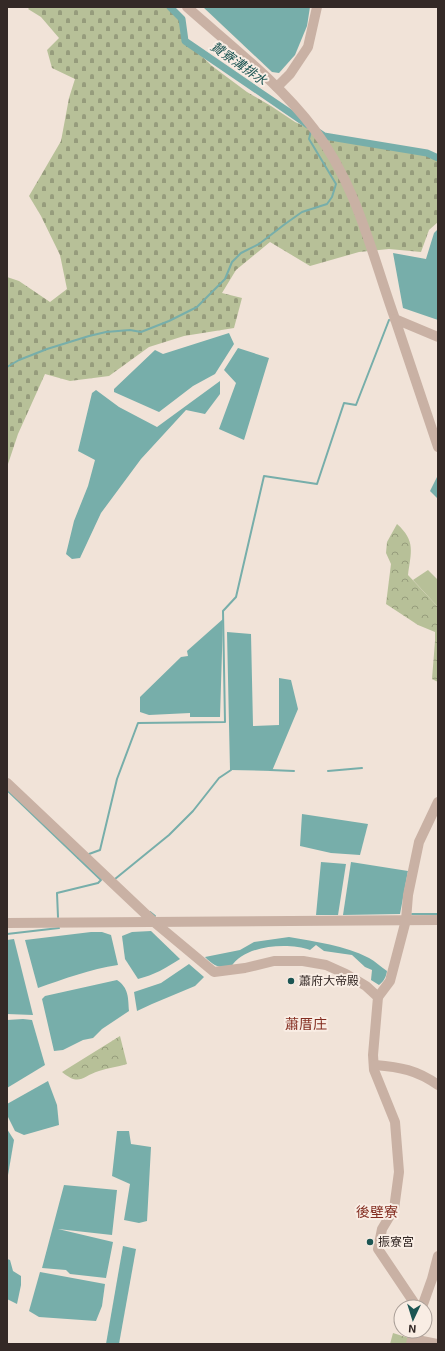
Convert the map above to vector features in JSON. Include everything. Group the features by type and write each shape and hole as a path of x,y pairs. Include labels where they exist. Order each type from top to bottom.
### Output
{"street":[{"path":"187,7 277,87 315,130 335,162 357,208 369,239 394,319 438,448"},
{"path":"277,87 290,74 308,47 317,7"},
{"path":"394,319 438,337"},
{"path":"7,783 154,922 214,972 245,968 274,961 303,961 326,965 346,974 366,986 378,997"},
{"path":"412,1299 378,1249 382,1230 394,1209 399,1172 395,1122 374,1070 375,1065 373,1055 378,997 390,980 406,920 408,895 419,842 438,802"},
{"path":"7,923 438,920"},
{"path":"375,1065 398,1067 414,1072 438,1085"},
{"path":"425,1299 438,1256"},
{"path":"416,1339 437,1344"}],"green space":[{"path":"30,7 169,7 183,24 186,41 212,66 247,92 295,122 318,132 420,152 438,158 438,222 429,230 421,252 389,249 359,252 310,266 270,242 236,270 222,293 242,298 234,328 184,336 149,347 109,376 70,381 45,374 18,434 7,467 7,277 19,281 50,302 67,289 60,255 41,216 29,196 61,141 69,98 75,79 52,68 47,50 59,38 41,17 28,9"},
{"path":"397,524 403,530 410,542 411,553 408,575 438,607 438,682 432,679 435,632 418,625 386,604 391,564 386,553 387,542"},
{"path":"428,570 438,580 438,607 413,580"},
{"path":"120,1036 127,1064 99,1071 77,1080 62,1072"},
{"path":"393,1333 393,1339 412,1339 411,1344 390,1344"}],"water":[{"path":"203,7 310,7 307,26 295,55 279,73 272,72"},
{"path":"438,229 438,320 403,308 393,253 426,259 434,233"},
{"path":"229,333 234,344 215,374 193,386 159,412 114,392 114,389 155,350 163,354"},
{"path":"238,348 269,358 244,440 219,429 236,383 224,370"},
{"path":"220,381 220,394 205,414 186,410 141,459 101,513 80,558 72,559 66,554 74,521 88,486 95,460 78,451 92,393 96,390 119,407 157,427"},
{"path":"438,475 438,499 430,491"},
{"path":"223,619 220,717 190,717 190,713 149,715 140,712 140,697 181,657 188,656 187,651"},
{"path":"227,632 251,634 253,726 279,725 279,678 291,680 298,709 272,771 230,770"},
{"path":"302,814 368,824 360,855 331,853 300,846"},
{"path":"321,862 346,864 338,915 316,915"},
{"path":"351,862 408,871 400,914 343,915"},
{"path":"151,931 180,959 160,971 138,979 125,959 122,936 132,932"},
{"path":"102,932 111,935 118,965 87,972 38,988 25,940"},
{"path":"289,937 330,944 350,950 371,959 387,971 385,977 379,985 371,980 372,970 365,967 352,955 324,951 316,945 310,950 290,946 267,947 246,954 237,960 231,967 216,966 205,957 240,950 254,942"},
{"path":"14,939 33,1015 7,1014 7,940"},
{"path":"189,964 204,977 195,986 137,1011 134,992 161,983"},
{"path":"117,980 126,990 129,1011 102,1029 93,1038 83,1040 63,1050 54,1051 42,999 45,996"},
{"path":"7,1020 32,1020 45,1065 7,1088"},
{"path":"48,1081 57,1105 59,1125 24,1135 15,1131 7,1115 7,1104"},
{"path":"7,1129 14,1140 7,1181"},
{"path":"117,1131 129,1131 131,1144 151,1147 147,1221 139,1223 124,1220 130,1184 112,1176"},
{"path":"64,1185 117,1190 112,1235 58,1229 113,1242 106,1278 70,1274 66,1270 42,1268"},
{"path":"123,1246 136,1249 119,1344 106,1344"},
{"path":"7,1259 10,1260 13,1271 21,1276 21,1285 17,1304 7,1299"},
{"path":"40,1272 105,1284 102,1306 96,1321 39,1317 29,1311"}],"waterway":[{"name":"贊寮溝排水","path":"170,7 182,19 185,41 308,125"},
{"path":"7,367 19,360 47,349 89,336 106,332 130,330 141,332 169,321 197,307 225,279 232,262 241,253 259,244 302,212 327,204 332,197 336,184 309,139 311,131"},
{"name":"贊寮溝排水","path":"318,132 324,136 427,153 438,158"},
{"path":"89,854 100,850 117,779 138,723 225,722 223,611 236,597 264,476 317,484 344,403 356,405 389,320"},
{"path":"328,771 362,768"},
{"path":"115,879 169,835 193,811 219,778 231,770"},
{"path":"270,770 294,771"},
{"path":"7,790 78,858"},
{"path":"58,917 57,893 98,883 101,880 78,858"},
{"path":"150,912 155,916"},
{"path":"412,914 438,914"},
{"path":"7,934 59,928"}],"place":[{"name":"蕭府大帝殿","path":"291,981"},
{"name":"振寮宮","path":"370,1242"}],"district":[{"name":"蕭厝庄","path":"306,1024"},
{"name":"後壁寮","path":"377,1212"}]}
